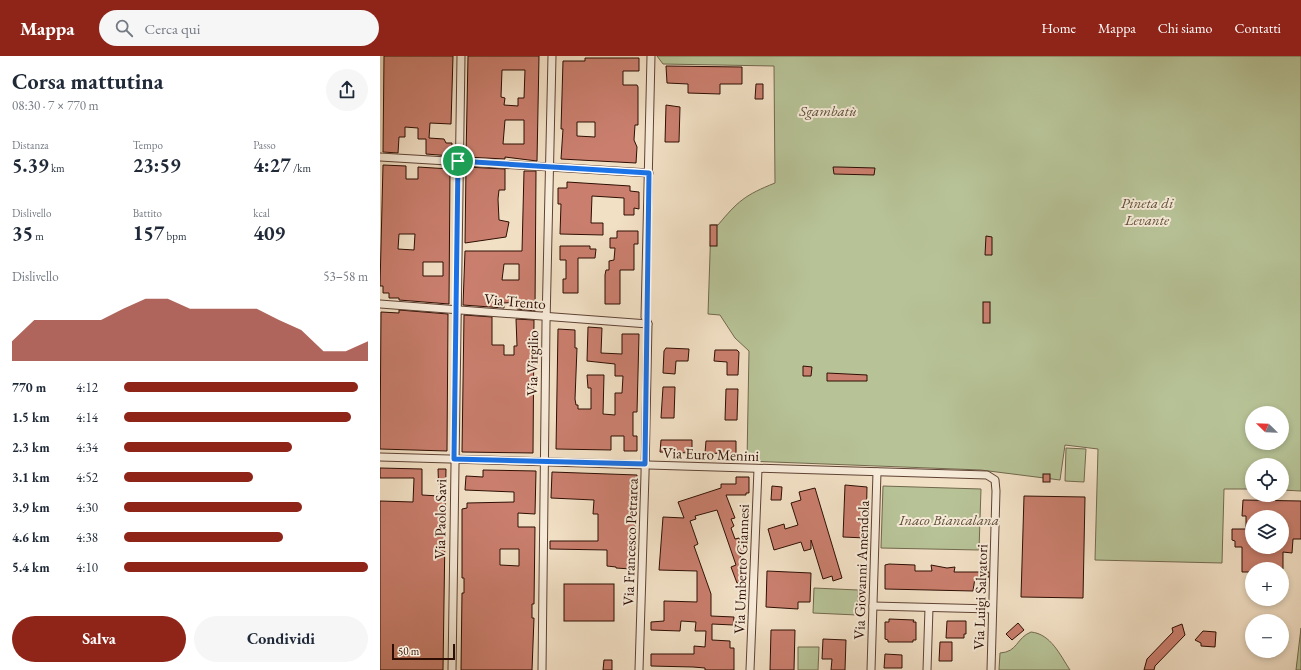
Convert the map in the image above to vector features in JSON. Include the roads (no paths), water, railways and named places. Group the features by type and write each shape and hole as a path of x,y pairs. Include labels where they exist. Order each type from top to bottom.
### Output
{"street":[{"name":"Via Paolo Savi","path":"452,670 458,161 461,56"},
{"name":"Via Virgilio","path":"542,670 546,317 552,56"},
{"name":"Via Francesco Petrarca","path":"639,670 648,324 645,317 651,56"},
{"path":"380,157 649,173"},
{"name":"Via Trento","path":"380,304 648,324"},
{"name":"Via Euro Menini","path":"380,457 983,474 992,477"},
{"name":"Via Umberto Giannesi","path":"750,670 758,468"},
{"name":"Via Giovanni Amendola","path":"871,670 877,472"},
{"name":"Via Luigi Salvatori","path":"991,670 996,490 995,480 992,477"},
{"path":"873,606 992,609"},
{"path":"927,670 929,608"}],"park label":[{"name":"Sgambatù","path":"828,110"},
{"name":"Pineta di Levante","path":"1147,210"},
{"name":"Inaco Biancalana","path":"949,519"}]}
